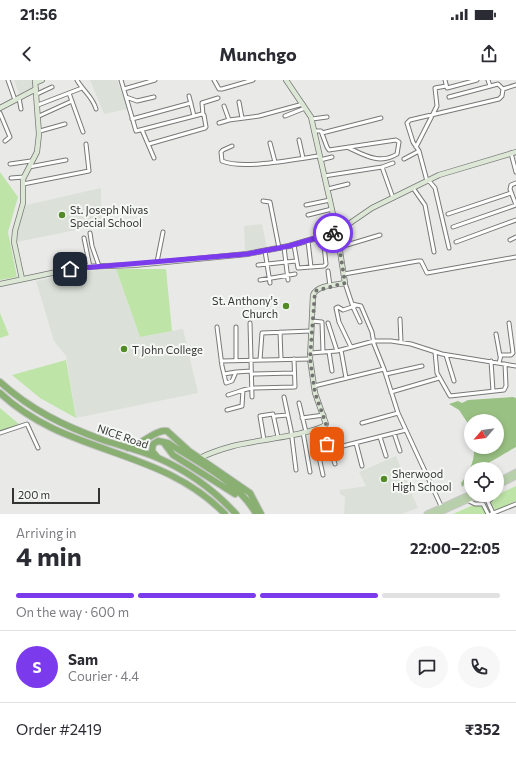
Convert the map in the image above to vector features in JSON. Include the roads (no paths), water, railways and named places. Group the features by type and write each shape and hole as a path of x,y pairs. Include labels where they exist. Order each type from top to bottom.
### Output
{"highway":[{"name":"NICE Road","path":"0,382 25,403 47,417 75,429 158,458 194,477 222,499 236,514"},
{"name":"NICE Road","path":"0,393 33,418 60,432 140,460 172,474 205,496 225,514"},
{"path":"128,448 140,444 163,431 171,434 189,451 250,493 257,513"},
{"path":"158,458 152,451 152,446 155,442 163,441 173,455 229,489 257,513"}],"main road":[{"path":"504,478 516,472"},
{"path":"504,482 516,476"},
{"path":"436,514 442,509 464,498"},
{"path":"427,514 464,501"}],"street":[{"path":"8,80 21,109"},
{"path":"22,279 14,242 16,225 23,203 24,177 36,152 40,131 35,82 42,80"},
{"path":"77,80 82,88 93,99 96,109"},
{"path":"121,80 136,131 203,115"},
{"path":"124,89 155,80"},
{"path":"214,80 218,87 222,90 253,80"},
{"path":"286,80 312,119 337,232 345,283 360,322"},
{"path":"444,80 446,86"},
{"path":"416,147 437,106 435,88 446,86 447,88 477,80"},
{"path":"488,80 490,86"},
{"path":"449,96 498,84 503,89"},
{"path":"503,89 516,85"},
{"path":"0,108 17,99 52,87"},
{"path":"38,105 82,88"},
{"path":"448,248 435,188 430,182 427,181 419,152 407,127 407,121 499,99 502,96 503,89"},
{"path":"69,93 83,132"},
{"path":"189,96 194,116"},
{"path":"126,97 140,101 154,97"},
{"path":"149,144 205,128 206,126 202,103 218,98"},
{"path":"39,116 72,101"},
{"path":"239,102 242,118"},
{"path":"132,119 191,103"},
{"path":"224,106 229,120"},
{"path":"285,116 304,106"},
{"path":"219,123 304,106"},
{"path":"0,113 10,137 5,141"},
{"path":"312,119 327,117"},
{"path":"322,133 381,118"},
{"path":"40,131 65,124"},
{"path":"142,130 154,158"},
{"path":"314,131 320,130 329,150 396,140 399,142 396,154 380,159 372,158 349,148"},
{"path":"299,140 304,158"},
{"path":"270,143 275,162"},
{"path":"23,184 89,171 86,144"},
{"path":"232,146 223,150 221,156 222,161 242,164 332,157"},
{"path":"404,159 419,152"},
{"path":"0,284 90,267 157,262 282,248 337,232 372,208 439,175 513,152 516,172"},
{"path":"28,167 66,160"},
{"path":"10,164 31,161"},
{"path":"324,176 393,164"},
{"path":"382,167 393,198"},
{"path":"11,178 24,177"},
{"path":"453,227 516,205 510,187 516,183"},
{"path":"328,189 348,184"},
{"path":"413,188 425,205 434,252"},
{"path":"448,214 511,193"},
{"path":"306,205 330,200"},
{"path":"263,201 270,202 286,262 288,280"},
{"path":"308,215 332,209"},
{"path":"456,242 516,220"},
{"path":"157,262 163,232"},
{"path":"90,233 92,246 99,266"},
{"path":"340,247 380,235"},
{"path":"294,245 298,268 326,264 323,236"},
{"path":"510,240 516,237"},
{"path":"84,238 90,267"},
{"path":"308,241 311,267"},
{"path":"265,250 270,283"},
{"path":"344,274 418,261 421,262 425,272 428,273 516,257"},
{"path":"258,265 296,261"},
{"path":"328,271 330,286"},
{"path":"260,280 295,274"},
{"path":"335,464 331,450 327,444 323,428 326,424 324,415 314,386 310,359 311,331 315,291 345,283"},
{"path":"351,347 339,322 336,308 338,307 343,310 354,306 361,306 371,329 398,413 442,509"},
{"path":"400,319 401,342"},
{"path":"312,321 322,322 323,352"},
{"path":"250,323 252,397"},
{"path":"328,323 339,351 346,378"},
{"path":"500,356 511,355 513,353 509,324"},
{"path":"217,327 221,361 227,383 232,381 236,372"},
{"path":"236,327 236,360"},
{"path":"260,360 261,333 311,331"},
{"path":"280,332 280,359"},
{"path":"496,334 500,356 499,363"},
{"path":"310,353 339,351 374,341 401,342 446,355 516,366"},
{"path":"329,352 332,371"},
{"path":"435,352 435,364 439,378 450,396 506,388 505,364"},
{"path":"446,355 454,380"},
{"path":"228,395 252,388 293,388 296,386 294,359"},
{"path":"221,361 310,359"},
{"path":"491,361 493,391"},
{"path":"386,374 422,366"},
{"path":"314,386 384,369"},
{"path":"224,374 236,372 294,373"},
{"path":"391,392 439,378"},
{"path":"228,410 242,406 243,390"},
{"path":"284,397 296,470"},
{"path":"299,403 310,472"},
{"path":"362,423 398,413"},
{"path":"264,440 260,416 273,414 278,437"},
{"path":"276,416 288,415"},
{"path":"302,418 324,415"},
{"path":"0,433 27,424 38,448"},
{"path":"200,458 233,446 323,428"},
{"path":"314,430 323,475"},
{"path":"331,450 406,430"},
{"path":"394,433 400,451"},
{"path":"380,437 386,456"},
{"path":"356,444 362,466"},
{"path":"471,502 475,504 483,504 491,514"},
{"path":"488,502 491,514"},
{"path":"491,514 516,504"}],"place":[{"name":"St. Joseph Nivas Special School","path":"62,215"},
{"name":"St. Anthony's Church","path":"286,306"},
{"name":"T John College","path":"124,349"},
{"name":"Sherwood High School","path":"384,479"}]}
